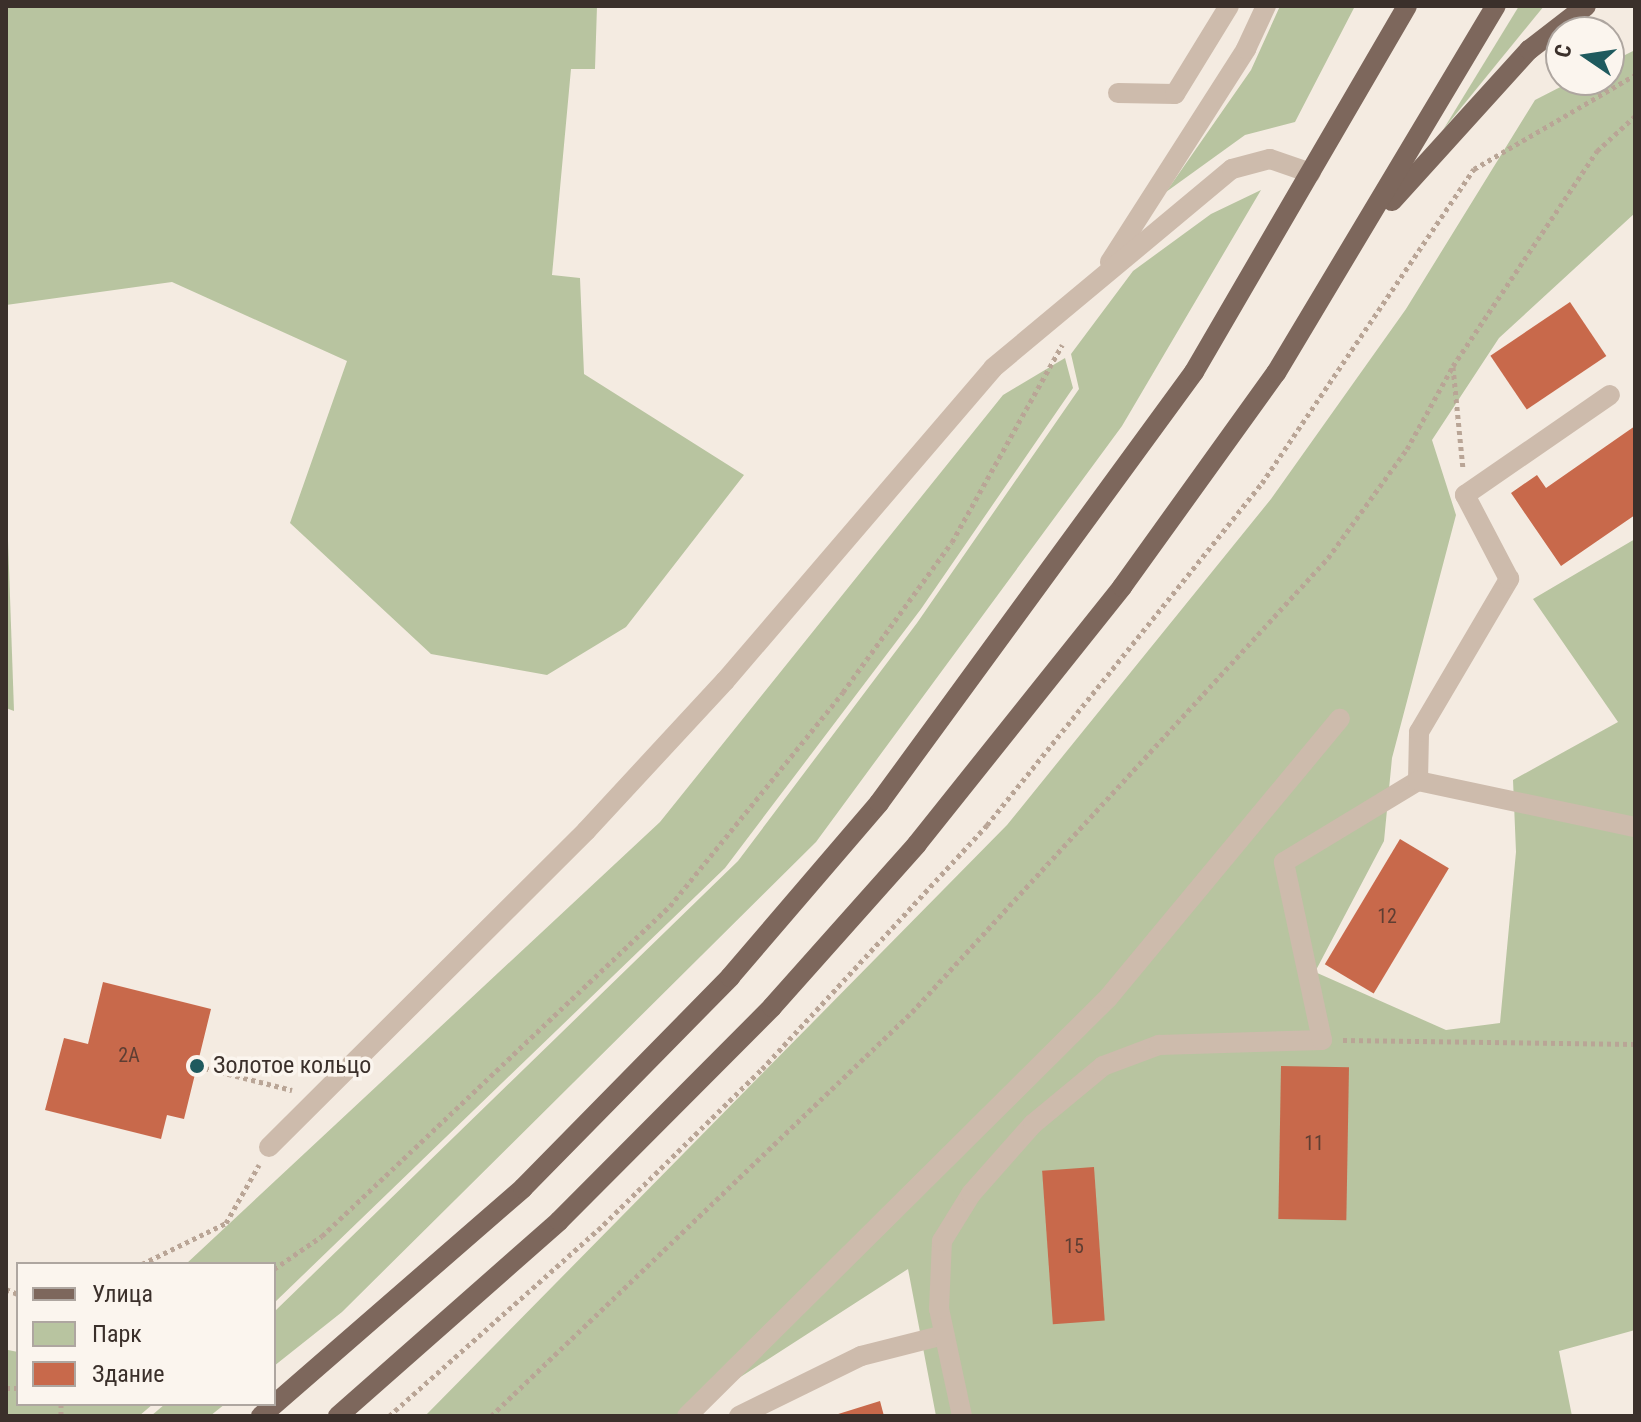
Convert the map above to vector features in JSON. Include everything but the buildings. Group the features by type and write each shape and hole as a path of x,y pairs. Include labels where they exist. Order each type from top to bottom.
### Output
{"main road":[{"path":"1372,71 1391,6"},
{"path":"276,1403 523,1188 808,890 1071,548 1194,372 1372,71 1407,6"},
{"path":"338,1416 559,1221 772,1007 917,844 1122,587 1276,373 1496,6"},
{"path":"1362,234 1529,50 1586,6"}],"lane":[{"path":"1118,93 1175,94 1229,6"},
{"path":"1096,285 1246,49 1266,6"},
{"path":"269,1147 597,820 725,681 993,368 1232,169 1270,159 1311,173"},
{"path":"1418,781 1419,732 1509,579 1465,495 1610,395"},
{"path":"687,1416 1108,998 1340,719"},
{"path":"962,1416 944,1335 942,1241 971,1194 1033,1124 1103,1066 1159,1045 1322,1040 1284,862 1418,781 1635,827"},
{"path":"739,1416 861,1356 944,1335"}],"path":[{"path":"491,1416 954,966 1328,558 1407,449 1453,366 1597,151 1635,116"},
{"path":"276,1268 322,1236 670,906 843,692 952,542 1066,339"},
{"path":"1453,366 1465,495"},
{"path":"1322,1040 1635,1044"},
{"path":"197,1066 268,1085"},
{"path":"146,1262 226,1223 269,1147"}],"green space":[{"path":"6,6 597,6 595,69 571,69 552,275 580,278 584,374 744,475 626,627 547,675 431,654 290,523 347,361 172,282 6,305"},
{"path":"1280,6 1355,6 1295,122 1245,135 1166,192 1251,70"},
{"path":"1519,6 1544,6 1443,130"},
{"path":"1635,50 1635,213 1499,338 1432,440 1456,515 1392,758 1384,841 1315,972 1446,1030 1500,1023 1516,852 1513,780 1618,722 1533,599 1635,539 1635,1330 1559,1351 1572,1416 936,1416 908,1269 680,1416 425,1416 1007,825 1271,499 1406,309 1535,100 1545,95 1625,96 1625,55"},
{"path":"1261,190 1122,426 816,842 342,1312 276,1364 276,1310 738,861 917,623 1079,389 1071,354 1133,271 1211,214"},
{"path":"1065,358 1073,388 921,609 725,868 276,1301 276,1262 188,1262 660,822 1003,395"},
{"path":"6,532 8,540 14,711 6,708"},
{"path":"8,1350 16,1352 16,1406 151,1406 139,1416 6,1416"},
{"path":"163,1406 222,1406 210,1416 151,1416"}],"place":[{"name":"Золотое кольцо","path":"197,1066"}]}
